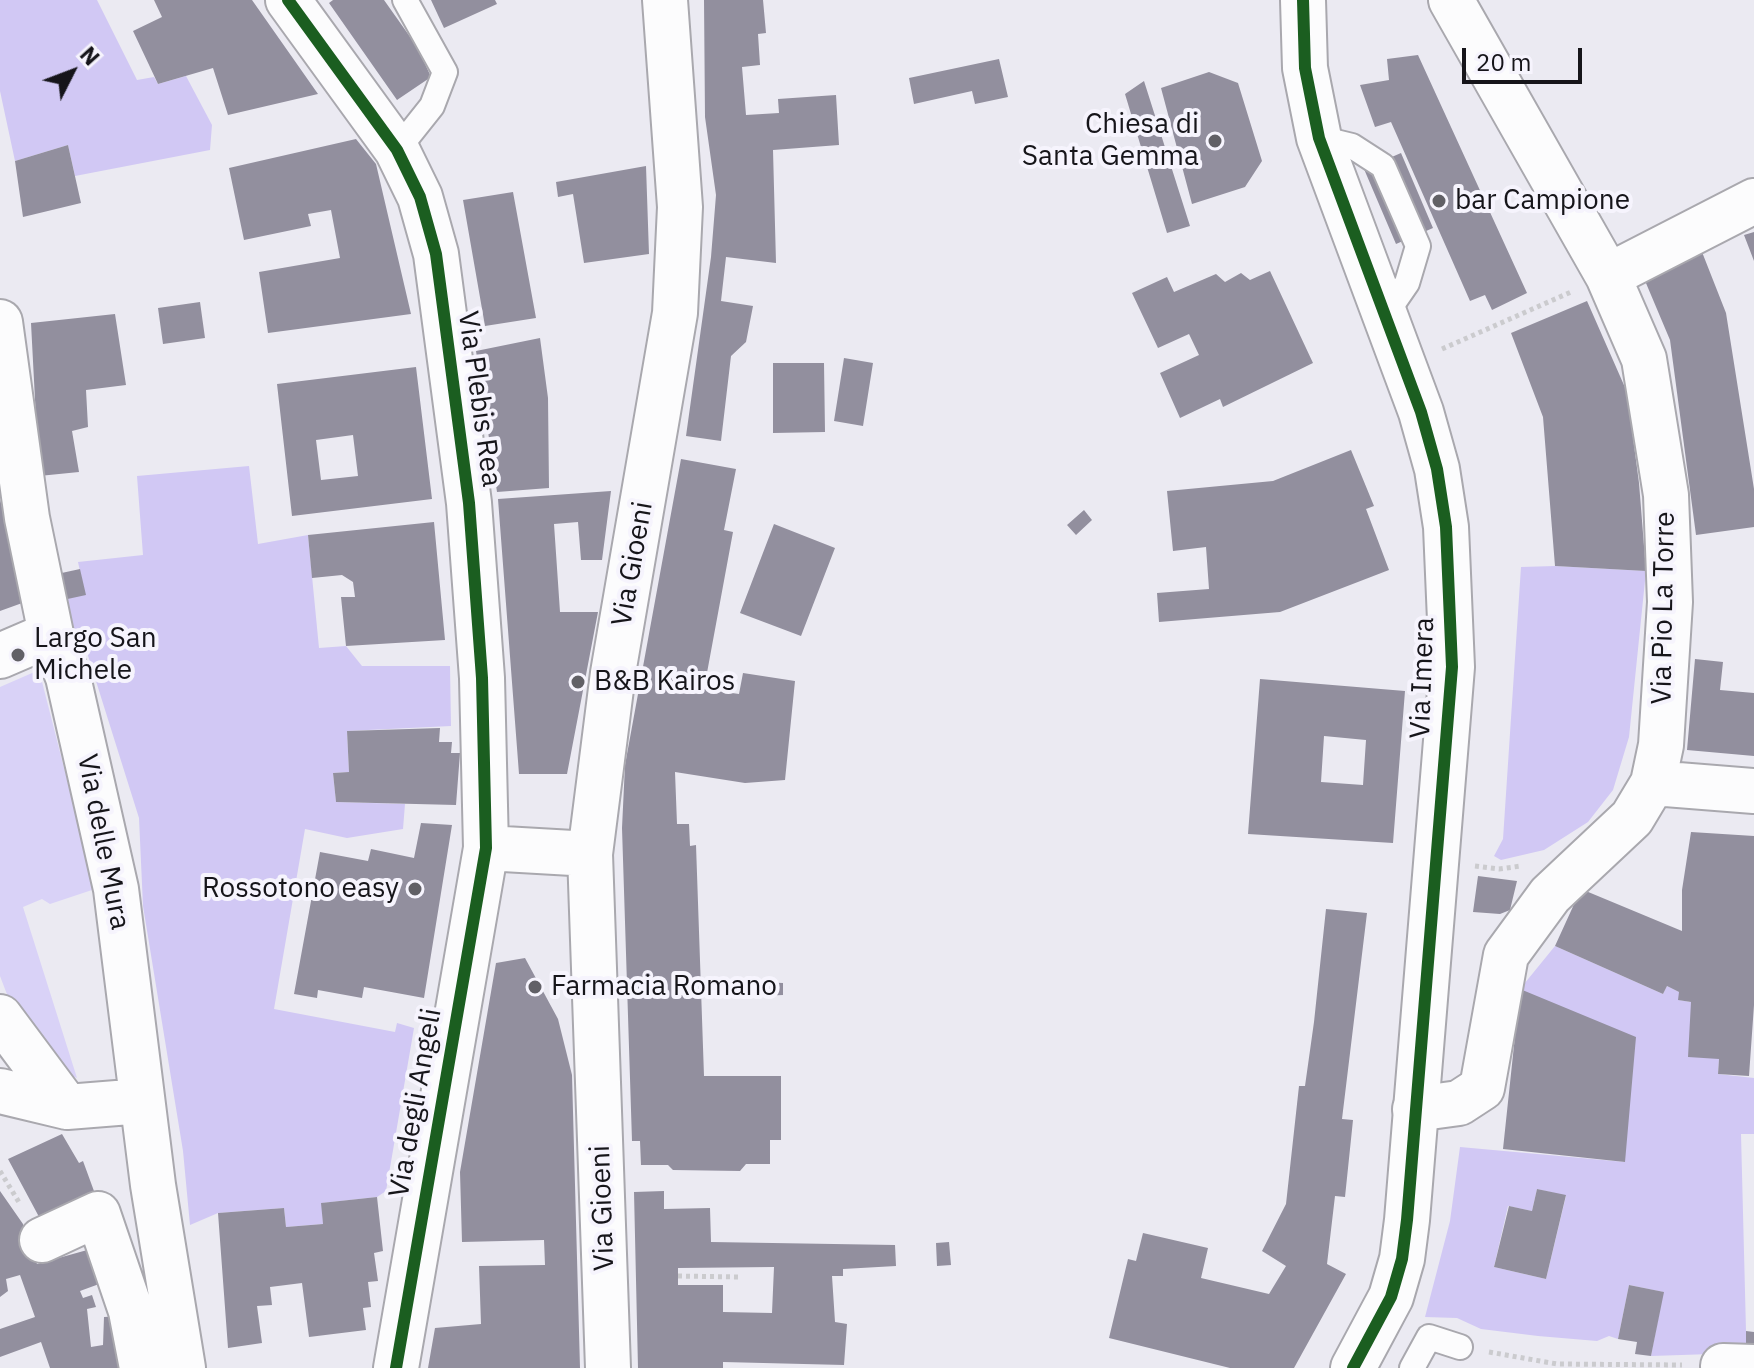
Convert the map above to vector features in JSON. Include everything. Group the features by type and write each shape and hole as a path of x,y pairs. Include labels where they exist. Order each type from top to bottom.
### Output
{"street":[{"name":"Via Plebis Rea","path":"288,0 397,150 420,197 436,254 469,503 482,678 486,848"},
{"name":"Via Gioeni","path":"608,1368 590,854 613,673 675,313 680,207 665,0"},
{"name":"Via Imera","path":"1303,0 1305,68 1319,138 1404,365 1437,469 1446,527 1452,667 1402,1259 1386,1307 1353,1368"},
{"name":"Via Pio La Torre","path":"1415,1109 1459,1103 1482,1088 1506,955 1550,895 1632,818 1653,783 1661,745 1670,602 1666,495 1644,359 1608,276 1451,0"},
{"path":"1608,276 1754,201"},
{"name":"Via delle Mura","path":"0,322 27,518 51,634 68,677 116,889 142,1101 183,1368"},
{"path":"0,656 51,634"},
{"path":"1653,783 1754,791"},
{"path":"486,848 590,854"},
{"name":"Via degli Angeli","path":"396,1368 412,1261 486,848"},
{"path":"0,1017 67,1107"},
{"path":"0,1091 67,1107 142,1101"},
{"path":"42,1240 98,1214 131,1311 142,1368"}],"lane":[{"path":"397,150 432,106 445,72 405,0"},
{"path":"1412,1368 1429,1337 1460,1347"}],"path":[{"path":"1404,365 1527,312"},
{"path":"1435,861 1499,869 1527,865"},
{"path":"678,1276 738,1277"},
{"path":"1460,1347 1557,1364 1738,1367"}],"shaded area":[{"path":"0,0 97,0 137,80 154,77 158,84 186,76 212,125 210,150 75,176 68,145 15,161 0,91"},
{"path":"249,466 258,544 308,535 319,648 346,646 362,666 450,666 451,726 347,731 349,772 333,773 336,802 405,804 403,829 347,838 305,829 274,1009 395,1032 397,1023 414,1028 386,1191 377,1197 322,1203 323,1224 286,1227 284,1208 218,1213 190,1225 183,1151 143,906 139,818 84,643 76,648 63,600 85,594 78,562 143,555 137,476"},
{"path":"1521,567 1646,571 1629,737 1613,790 1588,822 1544,850 1501,860 1494,856 1503,839"},
{"path":"39,670 95,889 50,904 42,899 23,907 77,1078 57,1070 8,997 0,976 0,687"},
{"path":"1555,946 1663,994 1667,986 1679,992 1679,1000 1691,1002 1719,1059 1718,1074 1754,1078 1754,1134 1741,1134 1746,1331 1746,1349 1742,1353 1651,1356 1663,1292 1629,1285 1618,1339 1609,1336 1597,1341 1538,1336 1481,1329 1457,1318 1425,1317 1450,1221 1460,1147 1625,1162 1520,989","holes":["1537,1189 1566,1196 1546,1279 1494,1267 1508,1206 1532,1211"]}],"building":[{"path":"154,0 252,0 318,94 228,115 213,68 158,84 133,31 162,17"},
{"path":"333,0 384,0 418,48 431,77 397,100 329,3"},
{"path":"431,0 495,0 497,4 444,28"},
{"path":"704,0 763,0 766,33 758,34 760,65 742,67 746,115 779,113 778,99 836,95 839,145 773,150 776,263 726,257 721,301 753,306 746,342 731,356 721,441 686,436 711,257 716,195 705,117"},
{"path":"1418,55 1527,293 1492,310 1485,295 1470,301 1391,122 1375,127 1360,85 1389,80 1387,59"},
{"path":"999,59 1008,97 975,104 972,91 914,104 909,78"},
{"name":"Chiesa di Santa Gemma","path":"1209,72 1238,83 1262,161 1245,187 1192,204 1161,88"},
{"path":"1144,81 1190,226 1167,233 1125,94"},
{"path":"356,139 376,164 411,314 268,333 259,272 340,258 331,210 308,214 311,226 244,240 229,168"},
{"path":"68,145 81,203 23,217 15,161"},
{"path":"1401,153 1433,228 1396,244 1364,169"},
{"path":"646,166 649,254 584,263 573,194 558,197 556,182"},
{"path":"513,192 536,318 485,326 463,200"},
{"path":"1754,232 1754,261 1744,235"},
{"path":"1702,252 1726,313 1754,489 1754,527 1696,535 1670,340 1643,276"},
{"path":"1270,271 1313,363 1223,407 1220,399 1180,418 1160,373 1199,355 1189,334 1158,348 1132,293 1167,277 1174,292 1216,274 1225,282 1241,273 1250,280"},
{"path":"1587,301 1627,392 1646,571 1555,566 1543,417 1511,333"},
{"path":"200,302 205,338 163,344 158,308"},
{"path":"115,314 126,385 86,390 88,427 72,431 79,472 39,476 31,323"},
{"path":"540,338 548,398 549,488 497,492 476,351"},
{"path":"844,358 873,363 863,426 834,421"},
{"path":"773,363 824,363 825,432 773,433"},
{"path":"416,367 432,499 292,516 277,384","holes":["353,435 358,476 321,480 316,440"]},
{"path":"1351,450 1374,506 1366,509 1389,570 1280,612 1159,622 1157,593 1209,589 1206,547 1173,551 1167,491 1273,481"},
{"path":"681,459 736,469 724,530 733,532 704,689 739,694 743,673 795,681 785,780 745,783 675,772 677,824 689,824 690,846 696,845 704,1076 781,1076 781,1140 770,1140 770,1164 746,1164 740,1171 673,1170 668,1165 641,1165 640,1141 632,1141 622,828 625,765"},
{"path":"611,491 602,560 581,560 578,522 554,524 560,612 598,612 567,774 519,774 498,499"},
{"path":"0,499 25,602 0,611"},
{"path":"1084,510 1092,520 1076,535 1067,525"},
{"path":"434,522 445,640 346,646 341,597 355,597 353,582 342,575 312,578 308,535"},
{"path":"774,524 835,548 801,636 740,613"},
{"path":"80,569 86,595 63,600 57,574"},
{"path":"1695,659 1723,662 1720,690 1754,693 1754,756 1687,750"},
{"path":"1260,679 1405,691 1393,843 1248,834","holes":["1324,736 1366,740 1363,785 1321,782"]},
{"path":"440,728 439,742 452,742 451,753 460,753 456,805 336,802 333,773 349,772 347,731"},
{"path":"421,823 452,825 424,998 364,987 362,998 318,990 317,998 294,994 320,852 368,861 371,849 414,858"},
{"path":"1691,832 1754,836 1754,1005 1749,1076 1718,1074 1719,1059 1688,1057 1691,1002 1678,1000 1679,992 1667,986 1663,994 1555,946 1581,889 1682,931 1682,890"},
{"path":"1478,876 1517,881 1510,910 1500,914 1473,912"},
{"path":"1326,909 1367,913 1342,1119 1353,1120 1345,1197 1335,1196 1327,1264 1346,1274 1294,1368 1230,1368 1109,1338 1128,1259 1136,1261 1143,1233 1208,1248 1201,1278 1269,1294 1286,1266 1262,1251 1286,1204 1299,1086 1305,1086 1314,1022"},
{"path":"525,958 558,1019 572,1075 580,1368 428,1368 435,1328 481,1324 479,1266 545,1265 544,1240 462,1242 460,1172 496,963"},
{"path":"757,982 783,983 783,995 757,996"},
{"path":"1520,989 1636,1037 1625,1162 1503,1149"},
{"path":"62,1134 79,1163 83,1161 98,1202 45,1228 8,1159"},
{"path":"1537,1189 1566,1195 1546,1279 1494,1267 1509,1206 1532,1211"},
{"path":"0,1191 23,1224 37,1264 98,1247 110,1280 80,1291 83,1298 92,1295 96,1307 87,1309 91,1347 103,1345 104,1317 124,1316 132,1368 50,1368 41,1342 0,1357 0,1329 35,1317 20,1275 6,1279 8,1291 0,1297"},
{"path":"664,1191 664,1209 710,1208 711,1242 895,1245 896,1266 843,1269 843,1276 832,1276 835,1322 847,1324 844,1365 723,1362 723,1368 638,1368 634,1192","holes":["774,1267 772,1313 723,1312 723,1285 678,1285 678,1268"]},
{"path":"377,1197 383,1251 374,1253 378,1281 368,1282 371,1307 363,1308 366,1330 309,1337 302,1283 270,1287 272,1305 257,1306 262,1343 228,1348 218,1213 284,1208 286,1227 323,1224 321,1203"},
{"path":"949,1242 951,1265 937,1266 936,1243"},
{"path":"1629,1285 1664,1292 1651,1356 1635,1354 1637,1342 1618,1339"},
{"path":"1746,1331 1754,1332 1754,1349 1746,1349"}],"cycle path":[{"path":"288,0 397,150 420,197 436,254 469,503 482,678 486,848 396,1368"},
{"path":"1303,0 1305,68 1319,138 1421,412 1437,469 1446,527 1452,667 1402,1259 1391,1297 1353,1368"}],"place":[{"name":"Chiesa di Santa Gemma","path":"1215,141"},
{"name":"bar Campione","path":"1439,201"},
{"name":"Largo San Michele","path":"18,655"},
{"name":"B&B Kairos","path":"578,682"},
{"name":"Rossotono easy","path":"415,889"},
{"name":"Farmacia Romano","path":"535,987"}]}
